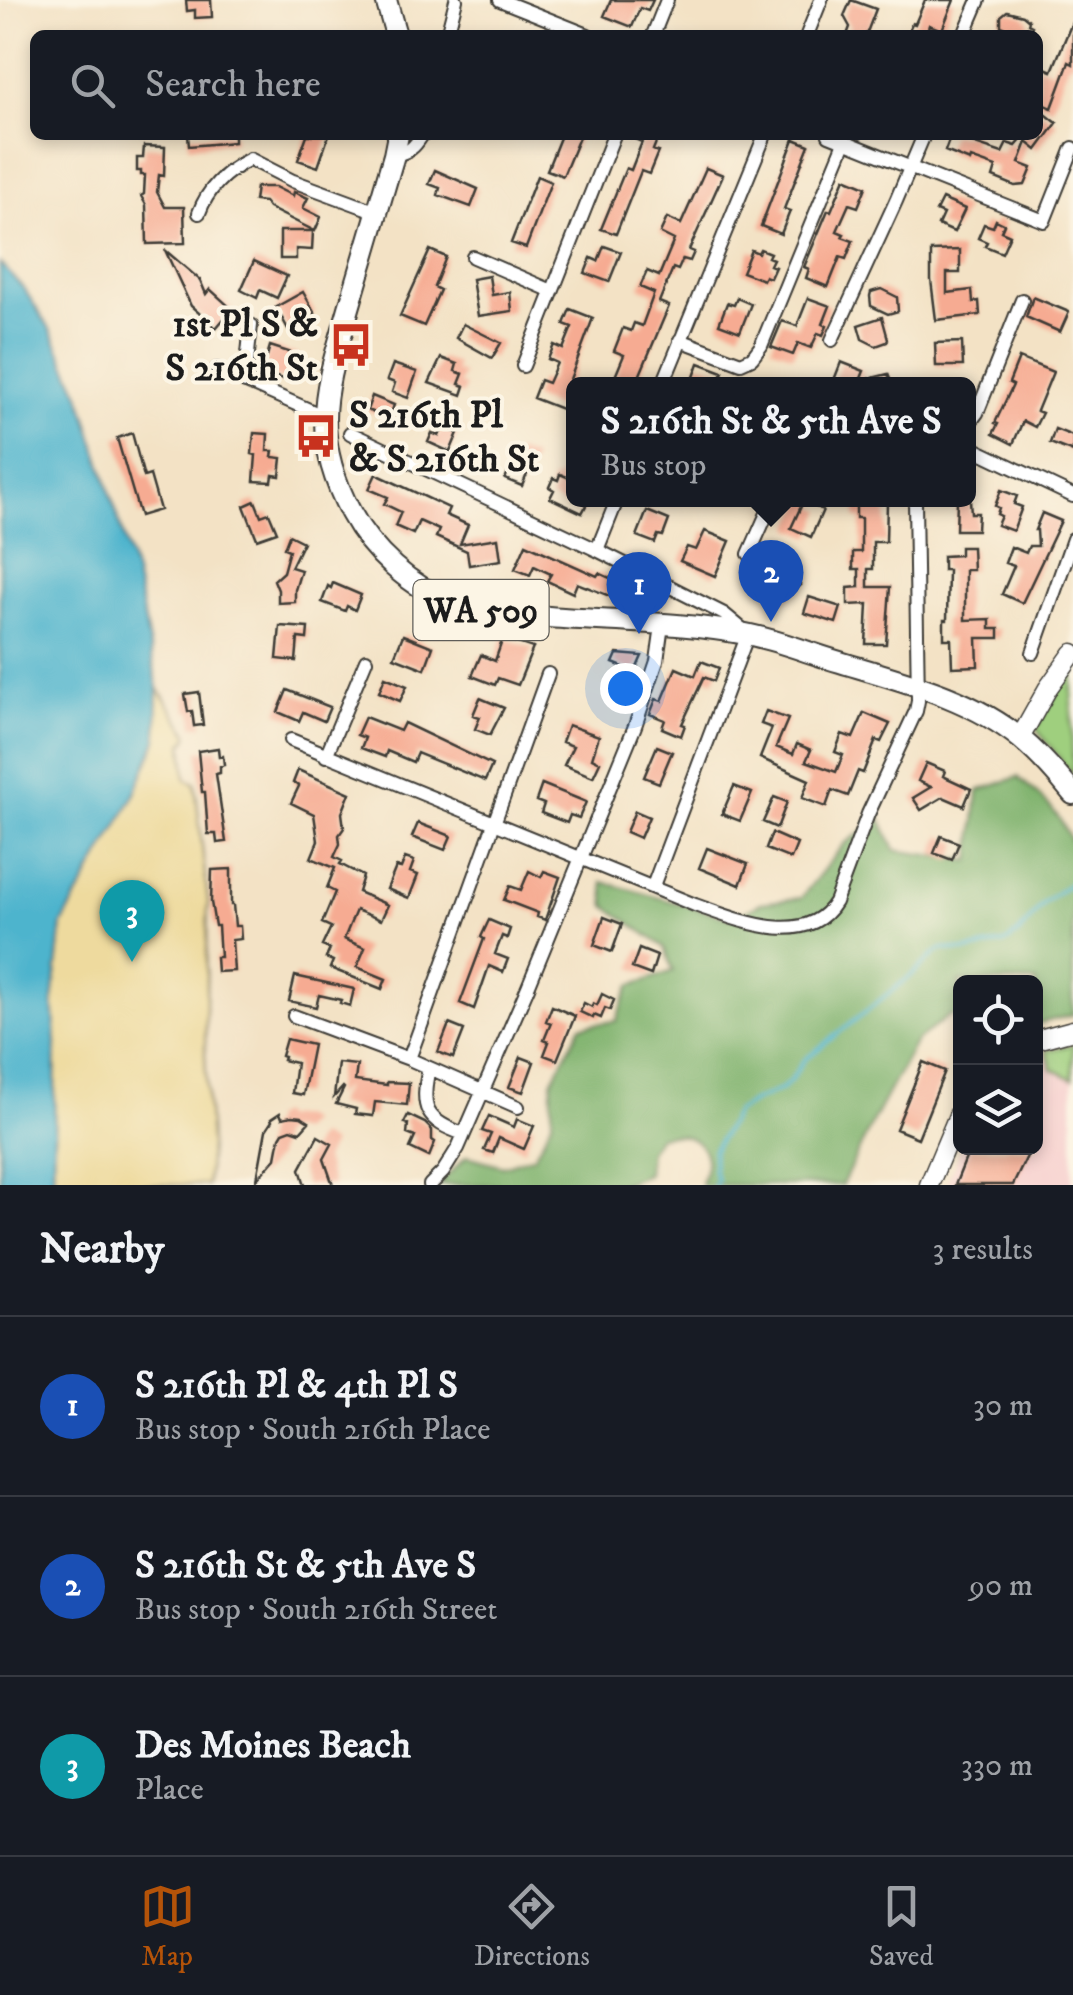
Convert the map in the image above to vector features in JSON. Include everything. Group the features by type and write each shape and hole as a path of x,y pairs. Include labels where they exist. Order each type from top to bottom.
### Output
{"main road":[{"path":"386,0 395,30"},
{"name":"WA 509","path":"396,145 333,364 325,417 338,487 358,526 400,572 459,605 508,614 748,634 918,686 970,706 1020,738 1073,793"},
{"path":"1020,738 1073,653"},
{"path":"1043,1038 1073,1030"},
{"path":"930,1185 953,1128"}],"street":[{"path":"448,30 456,0"},
{"path":"500,0 575,30"},
{"path":"655,30 668,0"},
{"path":"808,30 821,0"},
{"path":"966,30 979,0"},
{"path":"396,145 408,152 419,140"},
{"path":"523,366 612,140"},
{"path":"666,377 764,140"},
{"path":"840,140 1044,221 1073,148"},
{"path":"832,340 922,140"},
{"path":"680,340 740,364 752,358 761,346 844,142"},
{"path":"199,213 214,186 235,166 250,159 292,181 376,212"},
{"path":"473,257 552,292"},
{"path":"976,415 1022,300"},
{"path":"246,382 251,325"},
{"path":"217,369 325,417"},
{"path":"350,433 724,614 748,634 654,886"},
{"path":"976,450 1073,496"},
{"path":"597,550 614,507"},
{"path":"749,554 770,507"},
{"path":"291,740 695,905 764,927 790,927 821,919 836,902 876,797 916,711 914,507"},
{"path":"1033,653 1073,539"},
{"path":"430,1185 443,1172 464,1134 581,858 646,694 657,661 662,625"},
{"path":"326,756 366,660"},
{"path":"409,1059 548,674"},
{"path":"294,1016 409,1059 518,1108"},
{"path":"430,1068 425,1089 429,1116 464,1134"}],"shaded area":[{"path":"1046,1050 1052,1069 1073,1079 1073,1185 946,1185 958,1155 1043,1155"}],"green space":[{"path":"1073,664 1071,704 1073,775 1036,729"},
{"path":"1018,777 1057,815 1068,833 1073,846 1073,1015 1043,1022 1043,975 953,975 953,1016 916,1041 842,1185 701,1185 704,1152 695,1141 674,1135 659,1136 649,1151 647,1174 619,1185 438,1185 467,1156 503,1166 534,1156 552,1122 552,1081 581,1026 616,1021 630,986 673,971 664,947 606,906 603,882 731,918 761,903 801,898 844,844 881,819 895,850 971,861 978,791"},
{"path":"1073,1045 1073,1079 1052,1069 1046,1050"}],"sand":[{"path":"158,688 188,733 183,744 186,779 195,783 208,901 207,1185 53,1185 53,1001 62,924 133,798 157,740"}],"water":[{"path":"0,263 24,289 50,329 80,394 135,574 158,688 157,740 133,798 62,924 53,1001 53,1185 0,1185"}],"building":[{"path":"186,0 211,0 212,17 195,18 195,10 187,11"},
{"path":"611,0 653,0 648,11 640,8 632,27 604,16"},
{"path":"851,0 876,9 868,30 849,30 844,16"},
{"path":"925,0 954,0 942,30 929,25 928,30 909,30"},
{"path":"1007,11 1023,15 1032,26 1030,30 1008,30 1001,26 1001,16"},
{"path":"1073,20 1073,64 1069,62 1052,108 1043,104 1043,67 1052,71"},
{"path":"1043,112 1057,123 1037,150 1027,142 1019,163 1032,168 1025,185 1015,186 993,177 996,167 945,151 949,140 973,140 972,143 1002,153 1007,143 1016,146 1021,140 1043,140"},
{"path":"188,140 234,140 234,142 189,146"},
{"path":"305,140 327,140 318,167 298,160"},
{"path":"559,140 578,140 563,176 547,170"},
{"path":"637,140 657,140 653,150 658,152 649,174 641,171 616,234 601,229 626,168 631,170 642,142"},
{"path":"794,140 809,145 784,209 790,211 781,234 761,226"},
{"path":"144,146 165,147 164,176 159,175 157,192 165,207 184,207 185,243 147,244 146,205 141,196 145,175 137,171 137,158 143,158"},
{"path":"706,168 723,175 689,250 694,252 690,261 683,259 678,270 673,268 659,302 669,306 639,377 615,377 624,355 614,351 623,328 631,331 634,323 642,326 654,293 640,287 647,271 659,276 674,240 660,233 667,218 681,224"},
{"path":"435,170 478,189 471,207 438,195 440,188 429,184"},
{"path":"537,176 551,182 526,248 511,243"},
{"path":"845,178 866,187 858,207 849,204 837,231 853,241 846,259 840,257 828,287 806,278 809,269 804,267"},
{"path":"256,187 275,187 308,198 303,208 321,217 315,231 264,202 254,201"},
{"path":"942,199 965,209 954,232 938,225 943,214 936,211"},
{"path":"996,220 1004,224 1001,231 1010,235 1002,253 985,246 987,242 978,238 984,224 993,227"},
{"path":"280,231 313,231 312,250 296,249 296,259 280,259"},
{"path":"604,246 621,252 609,282 585,273 591,258 598,261"},
{"path":"760,249 770,253 770,265 775,267 770,278 765,276 763,280 742,272 751,250 758,253"},
{"path":"165,250 200,280 206,294 210,289 232,309 216,328 191,306"},
{"path":"430,250 446,257 434,287 440,290 424,326 400,316"},
{"path":"960,250 960,273 947,273 947,293 972,290 973,302 979,301 980,315 936,320 931,251"},
{"path":"254,261 287,276 277,298 260,290 257,298 241,290"},
{"path":"489,276 492,295 510,292 512,311 478,316 472,279"},
{"path":"881,289 897,297 898,311 888,314 871,306 871,292"},
{"path":"303,292 315,313 308,317 312,324 298,332 295,325 288,329 276,307"},
{"path":"1033,297 1069,312 1060,332 1026,317"},
{"path":"737,298 751,304 740,332 719,324 727,303 734,305"},
{"path":"808,298 830,306 823,335 818,333 811,348 798,343 793,355 771,347 782,321 797,326"},
{"path":"570,309 593,318 571,377 566,377 566,411 533,398 540,380 548,383 557,363 548,359 554,345 563,349 572,327 564,324"},
{"path":"882,317 887,342 876,346 862,339 858,325"},
{"path":"463,324 501,343 492,358 456,338"},
{"path":"962,342 963,366 936,366 935,343"},
{"path":"270,346 298,355 290,381 262,373"},
{"path":"441,358 457,364 455,371 463,374 459,384 465,386 462,395 429,383"},
{"path":"1019,358 1053,372 1037,411 1042,413 1035,427 1023,421 1013,444 993,434 1013,385 1009,383"},
{"path":"841,362 864,371 862,377 835,377"},
{"path":"699,363 723,372 721,377 694,377"},
{"path":"393,364 417,372 408,398 392,392 395,383 387,380"},
{"path":"372,396 394,405 389,419 367,410"},
{"path":"443,427 458,433 450,452 428,442 432,433 439,436"},
{"path":"1055,429 1073,436 1073,452 1050,443"},
{"path":"132,433 144,477 150,475 160,510 140,516 117,438"},
{"path":"254,433 268,434 267,451 273,451 272,457 282,458 280,476 273,475 272,482 254,481"},
{"path":"517,451 534,458 522,486 505,479"},
{"path":"376,474 449,508 446,515 468,525 460,544 498,538 501,560 469,565 467,551 436,537 439,530 419,521 413,534 395,526 401,512 384,504 388,497 369,489"},
{"path":"560,474 566,477 566,506 550,498 553,478 558,480"},
{"path":"1001,490 1017,496 1014,504 1022,507 1013,531 997,525 1001,516 995,506"},
{"path":"255,501 261,516 269,513 277,532 257,539 244,506"},
{"path":"801,507 823,510 811,537 791,528"},
{"path":"856,507 887,507 886,542 873,542 873,569 868,569 868,587 890,587 886,644 866,644 868,604 848,605 848,588 859,587 859,569 853,569 853,552 861,552 861,518 856,518"},
{"path":"957,507 971,507 971,513 978,513 977,530 956,530"},
{"path":"647,511 669,520 663,536 658,535 655,543 637,536"},
{"path":"1042,513 1061,521 1022,603 1002,594 1014,566 1005,563 1011,547 1026,553 1029,546 1038,546 1035,530"},
{"path":"705,531 730,541 715,576 680,561 687,547 696,550"},
{"path":"289,535 303,542 291,567 301,570 295,602 278,603 274,580 283,572"},
{"path":"526,544 619,582 612,597 577,583 573,593 547,581 551,574 534,566 530,575 515,569"},
{"path":"960,547 972,547 973,570 965,570 965,620 990,619 990,629 999,629 999,638 977,638 978,666 952,667 951,639 944,639 948,570 943,570 943,556 960,555"},
{"path":"786,565 801,585 783,600 767,581"},
{"path":"333,583 361,595 355,610 347,606 345,611 322,602"},
{"path":"809,597 841,607 836,623 804,613"},
{"path":"280,626 308,628 307,639 298,638 296,661 277,659"},
{"path":"403,635 433,647 425,669 394,657"},
{"path":"503,638 533,648 518,685 498,678 495,685 472,676 481,655 495,661"},
{"path":"617,654 642,656 635,672 613,663"},
{"path":"701,661 719,668 714,681 704,677 682,724 685,725 681,736 662,728 665,720 650,714 656,699 662,701 676,668 695,676"},
{"path":"385,677 407,686 400,701 379,692"},
{"path":"287,690 330,707 324,721 303,712 299,721 278,712"},
{"path":"199,692 203,725 194,726 185,694"},
{"path":"480,698 504,708 490,735 475,729 480,717 473,715"},
{"path":"766,711 788,719 776,747 793,754 797,744 811,750 806,761 836,772 843,755 835,752 842,734 853,738 864,713 890,724 881,742 876,740 863,773 858,771 848,796 832,790 826,807 802,798 809,780 760,758 772,728 761,724"},
{"path":"365,717 400,731 404,723 492,765 485,781 417,753 413,762 387,751 385,757 361,748 365,738 357,735"},
{"path":"568,725 599,736 592,758 600,762 593,777 564,765 573,746 562,742"},
{"path":"657,746 672,752 659,783 644,777"},
{"path":"218,748 224,765 216,774 226,842 217,843 216,834 208,834 198,751"},
{"path":"926,763 971,789 964,806 943,797 921,810 913,798 931,787 918,781"},
{"path":"298,770 350,793 334,857 363,876 358,892 388,905 381,920 356,910 344,939 365,948 357,967 386,979 382,989 330,968 333,961 326,958 330,949 322,946 331,927 322,923 335,892 327,888 335,868 311,858 318,841 314,814 291,803 299,786 293,783"},
{"path":"542,784 586,802 579,818 570,815 567,823 541,813 544,804 536,801"},
{"path":"734,786 752,793 740,821 722,814"},
{"path":"774,797 787,802 777,828 763,822"},
{"path":"635,811 649,817 640,838 626,832"},
{"path":"418,823 451,836 445,850 412,837"},
{"path":"772,833 797,844 791,859 766,849"},
{"path":"941,836 959,843 952,860 934,853"},
{"path":"707,848 748,864 740,885 699,868"},
{"path":"405,858 414,861 410,872 418,875 409,898 387,889 396,867 401,868"},
{"path":"231,869 231,905 241,939 232,940 234,971 217,972 216,957 220,957 218,926 211,902 212,870"},
{"path":"529,871 541,877 544,871 560,877 545,920 537,917 538,913 504,900 510,886 521,890"},
{"path":"604,917 622,924 612,952 594,945"},
{"path":"489,920 510,929 507,938 502,936 495,954 508,959 503,972 489,966 474,1009 460,1003"},
{"path":"639,949 657,956 651,975 632,968"},
{"path":"295,976 354,989 350,1006 319,995 316,1007 289,1001"},
{"path":"602,994 614,1000 601,1018 580,1012 584,1003 597,1005"},
{"path":"552,1006 575,1016 557,1060 544,1055 549,1042 544,1040 551,1023 546,1021"},
{"path":"449,1024 464,1030 453,1058 438,1052"},
{"path":"286,1039 313,1045 303,1095 292,1093 296,1063 281,1056"},
{"path":"521,1057 534,1062 523,1092 509,1087"},
{"path":"923,1062 945,1071 918,1138 896,1129"},
{"path":"338,1063 357,1065 355,1081 409,1083 407,1105 375,1102 373,1116 355,1114 356,1109 336,1104 344,1088 334,1097"},
{"path":"280,1113 282,1118 301,1117 309,1122 300,1132 283,1132 276,1158 257,1179 266,1130 271,1119"},
{"path":"408,1115 432,1130 435,1142 429,1157 410,1148 415,1137 407,1134 408,1124 404,1123"},
{"path":"489,1116 514,1127 517,1119 534,1126 524,1149 499,1138 493,1153 484,1150 491,1134 482,1131"},
{"path":"318,1136 332,1144 324,1159 333,1185 305,1185 300,1169"},
{"path":"967,1155 1028,1155 1013,1185 955,1185"}],"waterway":[{"path":"714,1185 717,1179 713,1151 736,1112 782,1089 804,1060 937,952 1005,943 1019,933 1044,903 1073,881"}],"place":[{"name":"1st Pl S & S 216th St","path":"351,345"},
{"name":"S 216th Pl & S 216th St","path":"316,436"},
{"name":"S 216th St & 5th Ave S","path":"771,622"},
{"name":"S 216th Pl & 4th Pl S","path":"639,634"},
{"name":"Des Moines Beach","path":"132,962"}]}
